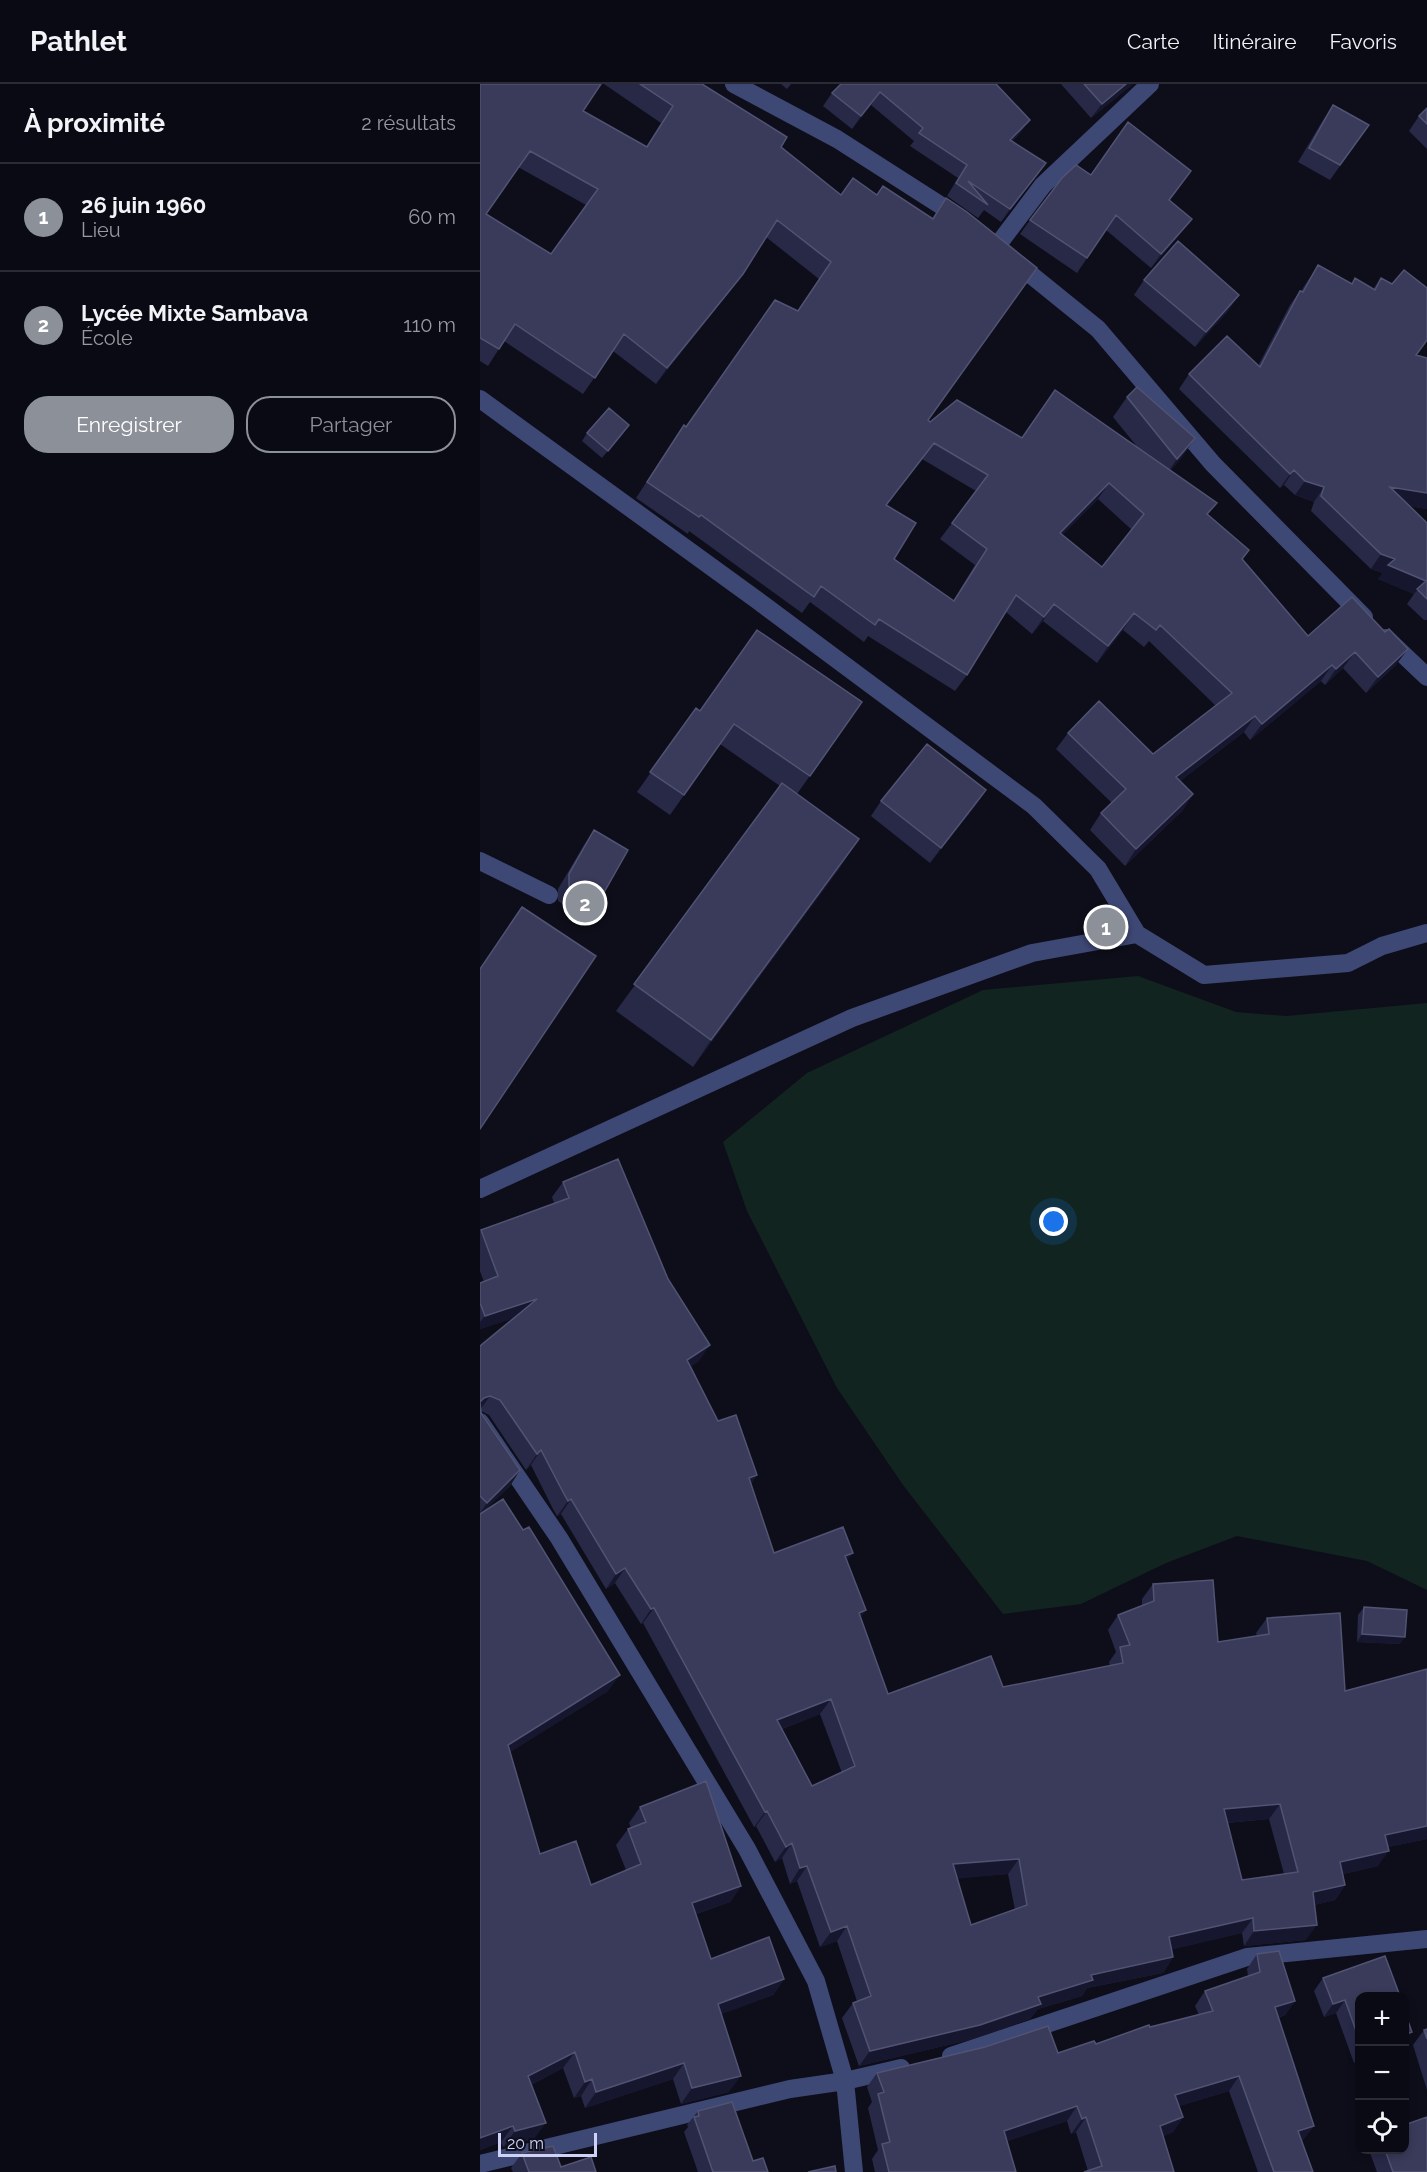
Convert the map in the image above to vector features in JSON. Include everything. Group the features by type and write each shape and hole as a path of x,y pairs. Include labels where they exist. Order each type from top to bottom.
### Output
{"street":[{"path":"734,84 837,139 962,219 1098,329 1213,464 1344,599 1427,677"},
{"path":"997,246 1043,185 1150,84"},
{"path":"480,399 758,600 1034,806 1098,869 1137,934 1204,975 1348,963 1382,946 1427,933"},
{"path":"480,861 549,895"},
{"path":"480,1189 852,1018 1032,953 1137,934"},
{"path":"480,1422 559,1538 747,1849 816,1981 845,2081 854,2172"},
{"path":"937,2059 972,2050 1247,1957 1427,1939"},
{"path":"480,2164 790,2090 845,2081 914,2064"}],"green space":[{"path":"1138,976 1236,1012 1286,1016 1427,1003 1427,1590 1367,1561 1237,1536 1166,1563 1081,1604 1003,1614 903,1485 837,1388 747,1211 723,1142 807,1073 983,990"}],"building":[{"path":"480,84 601,84 583,111 647,147 673,106 640,84 702,84 787,137 781,147 841,195 853,178 877,195 883,186 933,219 946,198 1037,268 928,420 930,422 957,400 1022,438 1055,390 1217,503 1207,514 1249,550 1242,559 1308,636 1352,597 1385,632 1389,629 1408,649 1378,677 1355,652 1336,669 1332,665 1262,724 1255,716 1176,777 1193,794 1136,849 1101,813 1126,789 1068,733 1099,701 1153,754 1232,693 1160,625 1156,630 1134,613 1108,646 1054,604 1044,617 1016,595 967,675 879,619 875,625 821,586 814,597 701,515 699,517 647,482 684,425 686,427 775,300 798,311 831,262 777,220 743,274 667,368 624,334 595,378 515,324 499,349 480,338","holes":["530,151 598,189 551,254 486,214","934,443 988,475 952,523 987,549 954,601 894,559 916,523 886,505","1109,483 1144,514 1102,567 1060,533"]},
{"path":"841,84 996,84 1030,120 1010,140 1046,163 1010,209 968,181 988,205 956,183 967,165 919,133 923,128 880,92 861,116 832,93"},
{"path":"1084,84 1126,84 1102,104"},
{"path":"1333,105 1369,125 1340,165 1309,148"},
{"path":"1427,108 1427,124 1419,116"},
{"path":"1128,122 1191,171 1169,200 1192,219 1161,254 1116,215 1087,258 1030,220 1062,178 1076,165 1091,175"},
{"path":"1178,241 1239,295 1206,332 1144,280"},
{"path":"1318,265 1352,284 1355,278 1375,290 1381,278 1392,284 1404,270 1427,288 1427,340 1416,355 1427,358 1427,493 1390,487 1427,523 1427,599 1417,589 1426,581 1388,565 1395,559 1381,554 1321,496 1324,487 1305,481 1294,470 1290,474 1189,374 1227,336 1260,367 1300,291 1303,292"},
{"path":"1137,387 1195,438 1177,459 1127,397"},
{"path":"609,408 629,425 608,451 587,433"},
{"path":"757,630 862,702 810,776 734,724 684,795 650,772 696,708 700,711"},
{"path":"927,744 986,790 941,848 881,801"},
{"path":"782,783 859,839 711,1040 634,984"},
{"path":"594,830 628,850 598,903 569,886 569,874"},
{"path":"522,907 596,956 480,1129 480,969"},
{"path":"618,1159 668,1279 710,1345 687,1360 718,1421 736,1415 757,1475 749,1478 774,1553 843,1527 853,1553 845,1556 866,1610 859,1613 888,1694 991,1656 1003,1687 1123,1663 1120,1647 1130,1645 1118,1615 1154,1601 1153,1584 1213,1580 1218,1642 1269,1634 1267,1618 1340,1613 1345,1691 1427,1669 1427,1826 1385,1835 1389,1851 1340,1862 1345,1885 1313,1892 1317,1925 1254,1931 1253,1918 1169,1937 1173,1957 1091,1975 1093,1980 1038,1997 1041,2004 980,2025 870,2051 853,2003 871,1996 847,1926 831,1932 807,1866 800,1868 792,1843 786,1847 767,1811 765,1812 654,1608 651,1609 625,1568 616,1574 571,1499 568,1501 541,1450 537,1454 500,1400 490,1396 480,1402 480,1346 537,1299 485,1316 480,1303 480,1283 498,1276 481,1230 569,1198 563,1182","holes":["831,1699 855,1766 812,1786 777,1720","1280,1804 1298,1872 1242,1880 1224,1809","1019,1859 1027,1905 971,1925 953,1864"]},
{"path":"480,1402 481,1413 520,1470 487,1503 480,1496"},
{"path":"503,1499 523,1530 529,1527 620,1675 508,1745 540,1854 576,1841 591,1885 641,1864 628,1829 646,1822 640,1807 706,1781 741,1886 692,1903 711,1959 769,1937 784,1979 718,2004 741,2076 692,2088 684,2063 596,2092 592,2079 585,2082 575,2052 528,2076 546,2123 515,2131 513,2126 480,2138 480,1514"},
{"path":"1364,1607 1407,1610 1405,1637 1362,1634"},
{"path":"1279,1951 1295,2001 1275,2007 1314,2126 1298,2131 1313,2172 1274,2172 1239,2076 1175,2095 1183,2117 1160,2126 1174,2172 1084,2172 1102,2166 1086,2117 1082,2119 1077,2106 1004,2131 1016,2172 889,2172 882,2144 890,2142 878,2094 884,2092 877,2073 985,2047 1048,2026 1058,2053 1094,2041 1096,2044 1149,2025 1150,2027 1213,2011 1205,1991 1260,1972 1257,1954"},
{"path":"1385,1956 1398,1992 1355,1992 1355,2028 1345,2000 1333,2004 1323,1978"},
{"path":"732,2102 753,2161 763,2158 768,2172 713,2172 694,2117 699,2116 698,2111"},
{"path":"1427,2117 1427,2172 1393,2172 1386,2154 1409,2154 1409,2123"},
{"path":"553,2146 561,2167 591,2157 596,2172 529,2172 522,2153"},
{"path":"835,2166 836,2172 808,2172"}],"place":[{"name":"Lycée Mixte Sambava","path":"585,903"},
{"name":"26 juin 1960","path":"1106,927"}]}
